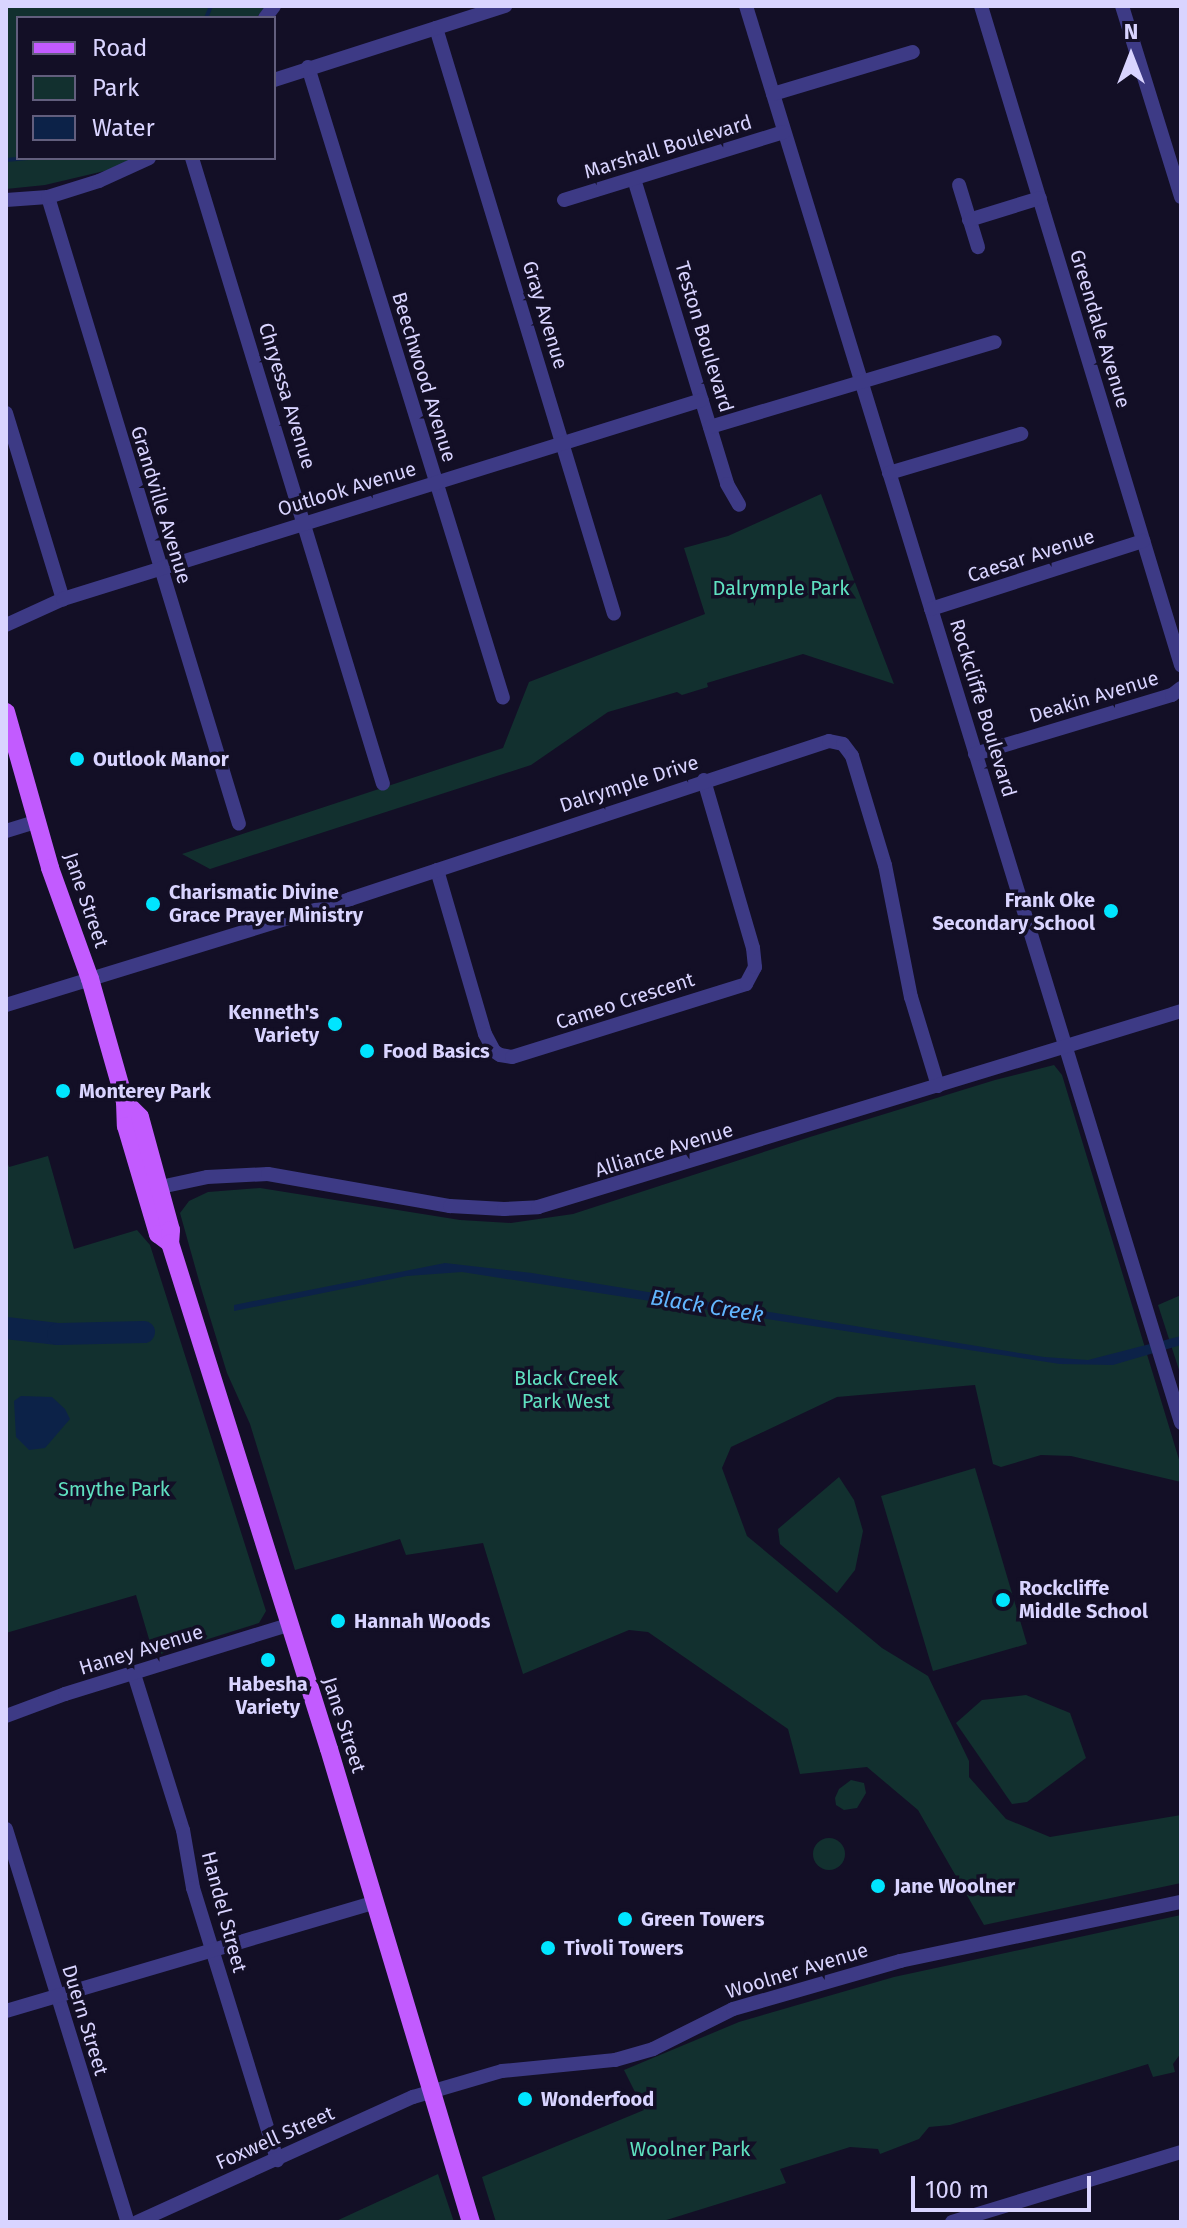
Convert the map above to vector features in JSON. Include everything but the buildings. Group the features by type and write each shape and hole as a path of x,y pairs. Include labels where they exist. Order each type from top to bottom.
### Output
{"main road":[{"name":"Jane Street","path":"6,712 50,868 90,979 125,1102 126,1126 152,1188 158,1234 170,1243 329,1749 471,2222"}],"street":[{"path":"276,79 505,6"},
{"name":"Rockcliffe Boulevard","path":"746,6 1165,1371 1178,1404 1181,1423"},
{"name":"Greendale Avenue","path":"981,6 1181,665"},
{"path":"1122,6 1181,197"},
{"name":"Gray Avenue","path":"436,28 614,614"},
{"path":"773,94 913,52"},
{"name":"Beechwood Avenue","path":"308,67 503,698"},
{"name":"Marshall Boulevard","path":"564,200 784,132"},
{"path":"6,200 48,197 110,177 145,160"},
{"name":"Chryessa Avenue","path":"193,160 383,784"},
{"name":"Teston Boulevard","path":"634,179 727,484 739,505"},
{"path":"959,185 978,247"},
{"name":"Grandville Avenue","path":"48,197 239,824"},
{"path":"969,220 1040,198"},
{"path":"710,427 995,342"},
{"name":"Outlook Avenue","path":"6,625 63,599 702,400"},
{"path":"6,413 63,599"},
{"path":"889,473 1021,434"},
{"name":"Caesar Avenue","path":"931,609 1143,541"},
{"name":"Deakin Avenue","path":"975,754 1179,690"},
{"name":"Dalrymple Drive","path":"6,1005 437,870 829,741 843,744 852,756 885,865 911,997 938,1086"},
{"name":"Cameo Crescent","path":"437,870 485,1034 494,1051 500,1055 512,1057 746,984 755,967 753,948 704,780"},
{"path":"6,831 39,821"},
{"name":"Alliance Avenue","path":"152,1188 219,1176 268,1174 450,1206 538,1207 1181,1011"},
{"name":"Haney Avenue","path":"6,1716 65,1694 288,1625"},
{"name":"Handel Street","path":"134,1674 183,1830 193,1888 277,2160"},
{"name":"Duern Street","path":"6,1829 128,2222"},
{"name":"Woolner Avenue","path":"431,2093 502,2071 615,2060 653,2049 733,2009 900,1961 1181,1902"},
{"path":"6,2011 57,1999 374,1903"},
{"name":"Foxwell Street","path":"137,2222 413,2097 431,2093"},
{"path":"952,2222 1181,2152"}],"green space":[{"path":"6,6 266,6 258,16 16,16 16,160 131,160 117,168 45,185 6,189"},
{"name":"Dalrymple Park","path":"821,494 894,684 803,654 707,683 708,687 682,695 677,692 608,712 531,765 210,869 182,854 503,748 529,682 705,614 684,548 728,536"},
{"name":"Black Creek Park West","path":"1054,1065 1062,1075 1181,1466 1181,1482 1071,1456 1041,1455 1001,1467 993,1464 975,1385 837,1397 731,1447 722,1468 747,1536 882,1648 928,1676 969,1761 969,1777 1006,1819 1050,1837 1181,1815 1181,1883 984,1925 918,1810 867,1767 800,1774 788,1729 648,1632 629,1630 523,1674 483,1543 406,1555 400,1539 295,1570 250,1424 227,1373 201,1288 180,1213 189,1201 208,1192 260,1188 460,1220 511,1223 573,1214 810,1137"},
{"name":"Smythe Park","path":"48,1156 74,1249 137,1230 150,1245 266,1611 259,1623 154,1656 136,1595 6,1633 6,1159 9,1167"},
{"path":"1181,1295 1181,1376 1158,1305"},
{"path":"975,1468 1027,1644 933,1671 881,1496"},
{"path":"839,1477 854,1500 863,1531 855,1570 837,1593 780,1544 778,1529"},
{"path":"1026,1695 1070,1713 1086,1758 1027,1802 1012,1804 956,1723 982,1700"},
{"path":"851,1780 864,1783 866,1793 857,1808 844,1810 836,1805 835,1798 839,1789"},
{"path":"829,1838 840,1843 845,1854 840,1865 829,1870 818,1865 813,1854 818,1843"},
{"name":"Woolner Park","path":"1181,1915 1181,2053 1173,2064 1175,2072 1153,2077 1148,2064 950,2125 929,2127 919,2139 880,2154 878,2149 850,2147 780,2169 786,2183 660,2222 496,2222 482,2177 644,2110 624,2070 739,2022 894,1977"},
{"path":"438,2174 454,2222 334,2222"}],"water":[{"path":"445,1263 532,1273 1044,1357 1088,1360 1181,1336 1181,1345 1113,1365 1060,1364 462,1272 407,1276 234,1311 234,1305"},
{"path":"21,1396 52,1397 65,1409 70,1419 45,1448 29,1450 16,1437 14,1401"}],"waterway":[{"path":"207,16 211,6"},
{"path":"6,160 16,159"},
{"name":"Black Creek","path":"6,1328 58,1334 144,1332"}],"place":[{"name":"Outlook Manor","path":"77,759"},
{"name":"Charismatic Divine Grace Prayer Ministry","path":"153,904"},
{"name":"Frank Oke Secondary School","path":"1111,911"},
{"name":"Kenneth's Variety","path":"335,1024"},
{"name":"Food Basics","path":"367,1051"},
{"name":"Monterey Park","path":"63,1091"},
{"name":"Rockcliffe Middle School","path":"1003,1600"},
{"name":"Hannah Woods","path":"338,1621"},
{"name":"Habesha Variety","path":"268,1660"},
{"name":"Jane Woolner","path":"878,1886"},
{"name":"Green Towers","path":"625,1919"},
{"name":"Tivoli Towers","path":"548,1948"},
{"name":"Wonderfood","path":"525,2099"}]}
